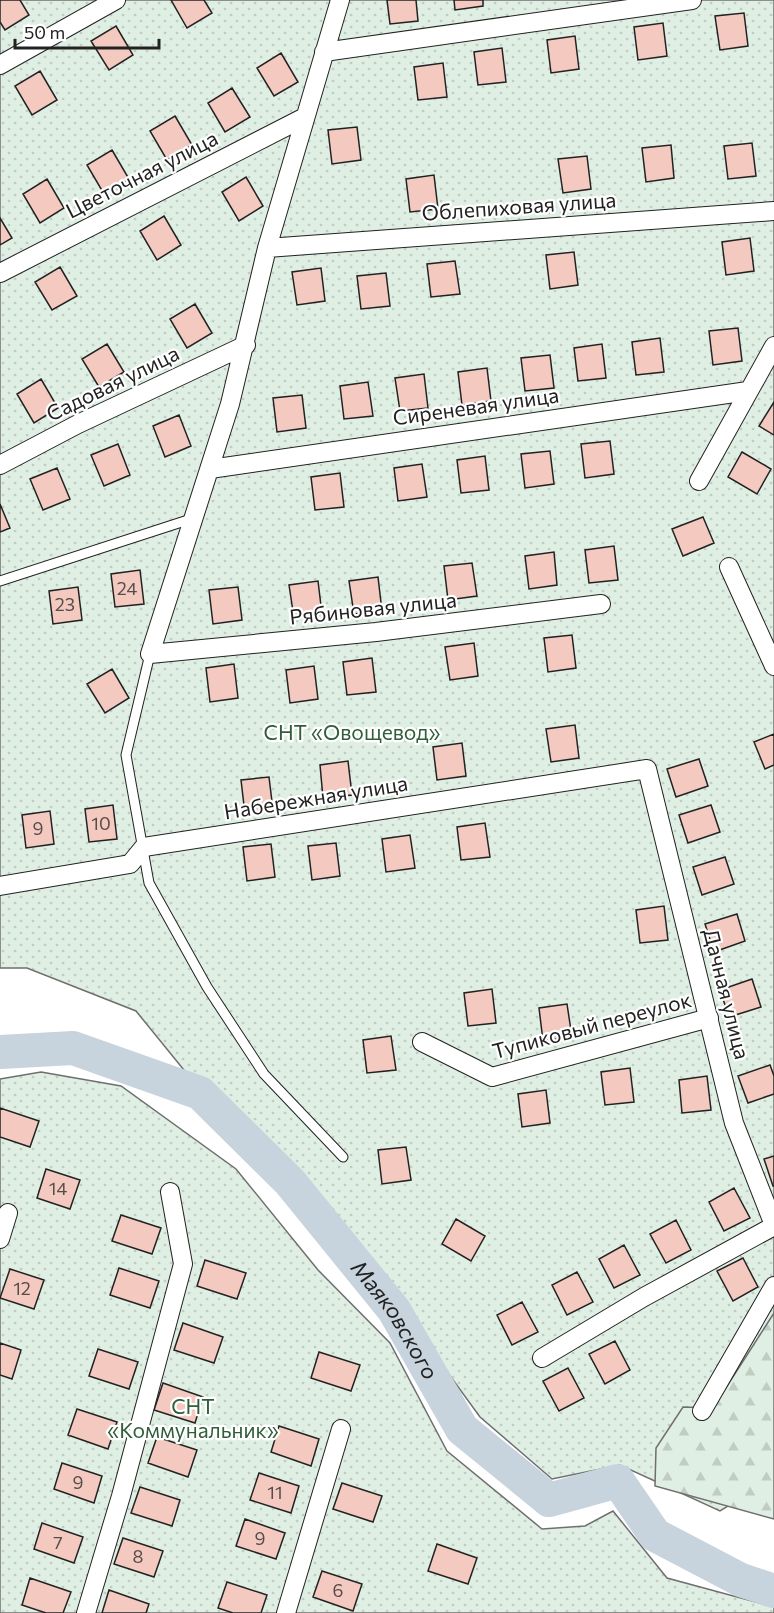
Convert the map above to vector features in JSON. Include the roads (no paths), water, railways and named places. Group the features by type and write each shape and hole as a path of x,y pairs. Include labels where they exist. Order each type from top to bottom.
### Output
{"street":[{"path":"0,65 116,0"},
{"path":"150,654 191,519 210,469 246,345 267,248 340,0"},
{"path":"324,52 692,0"},
{"name":"Цветочная улица","path":"0,273 305,117"},
{"name":"Облепиховая улица","path":"267,248 774,211"},
{"name":"Садовая улица","path":"0,465 78,424 246,345"},
{"path":"699,481 774,346"},
{"name":"Сиреневая улица","path":"210,469 748,390"},
{"path":"729,567 774,666"},
{"name":"Рябиновая улица","path":"150,654 376,632 601,604"},
{"name":"Набережная улица","path":"144,847 647,769"},
{"name":"Дачная улица","path":"647,769 734,1123 774,1225"},
{"path":"0,886 130,864 144,847"},
{"name":"Тупиковый переулок","path":"422,1042 492,1077 709,1018"},
{"path":"86,1613 121,1496 183,1264 170,1192"},
{"path":"0,1239 8,1213"},
{"path":"542,1358 644,1297 774,1225"},
{"path":"702,1411 774,1286"},
{"path":"286,1613 341,1429"}],"lane":[{"path":"0,580 191,519"},
{"path":"150,654 126,755 144,847 148,884 207,987 264,1074 343,1157"}],"waterway":[{"name":"Маяковского","path":"0,1052 73,1048 200,1093 290,1182 394,1310 462,1429 549,1500 618,1481 655,1535 741,1580 774,1591"}],"park label":[{"name":"СНТ «Овощевод»","path":"352,733"},
{"name":"СНТ «Коммунальник»","path":"193,1419"}]}
